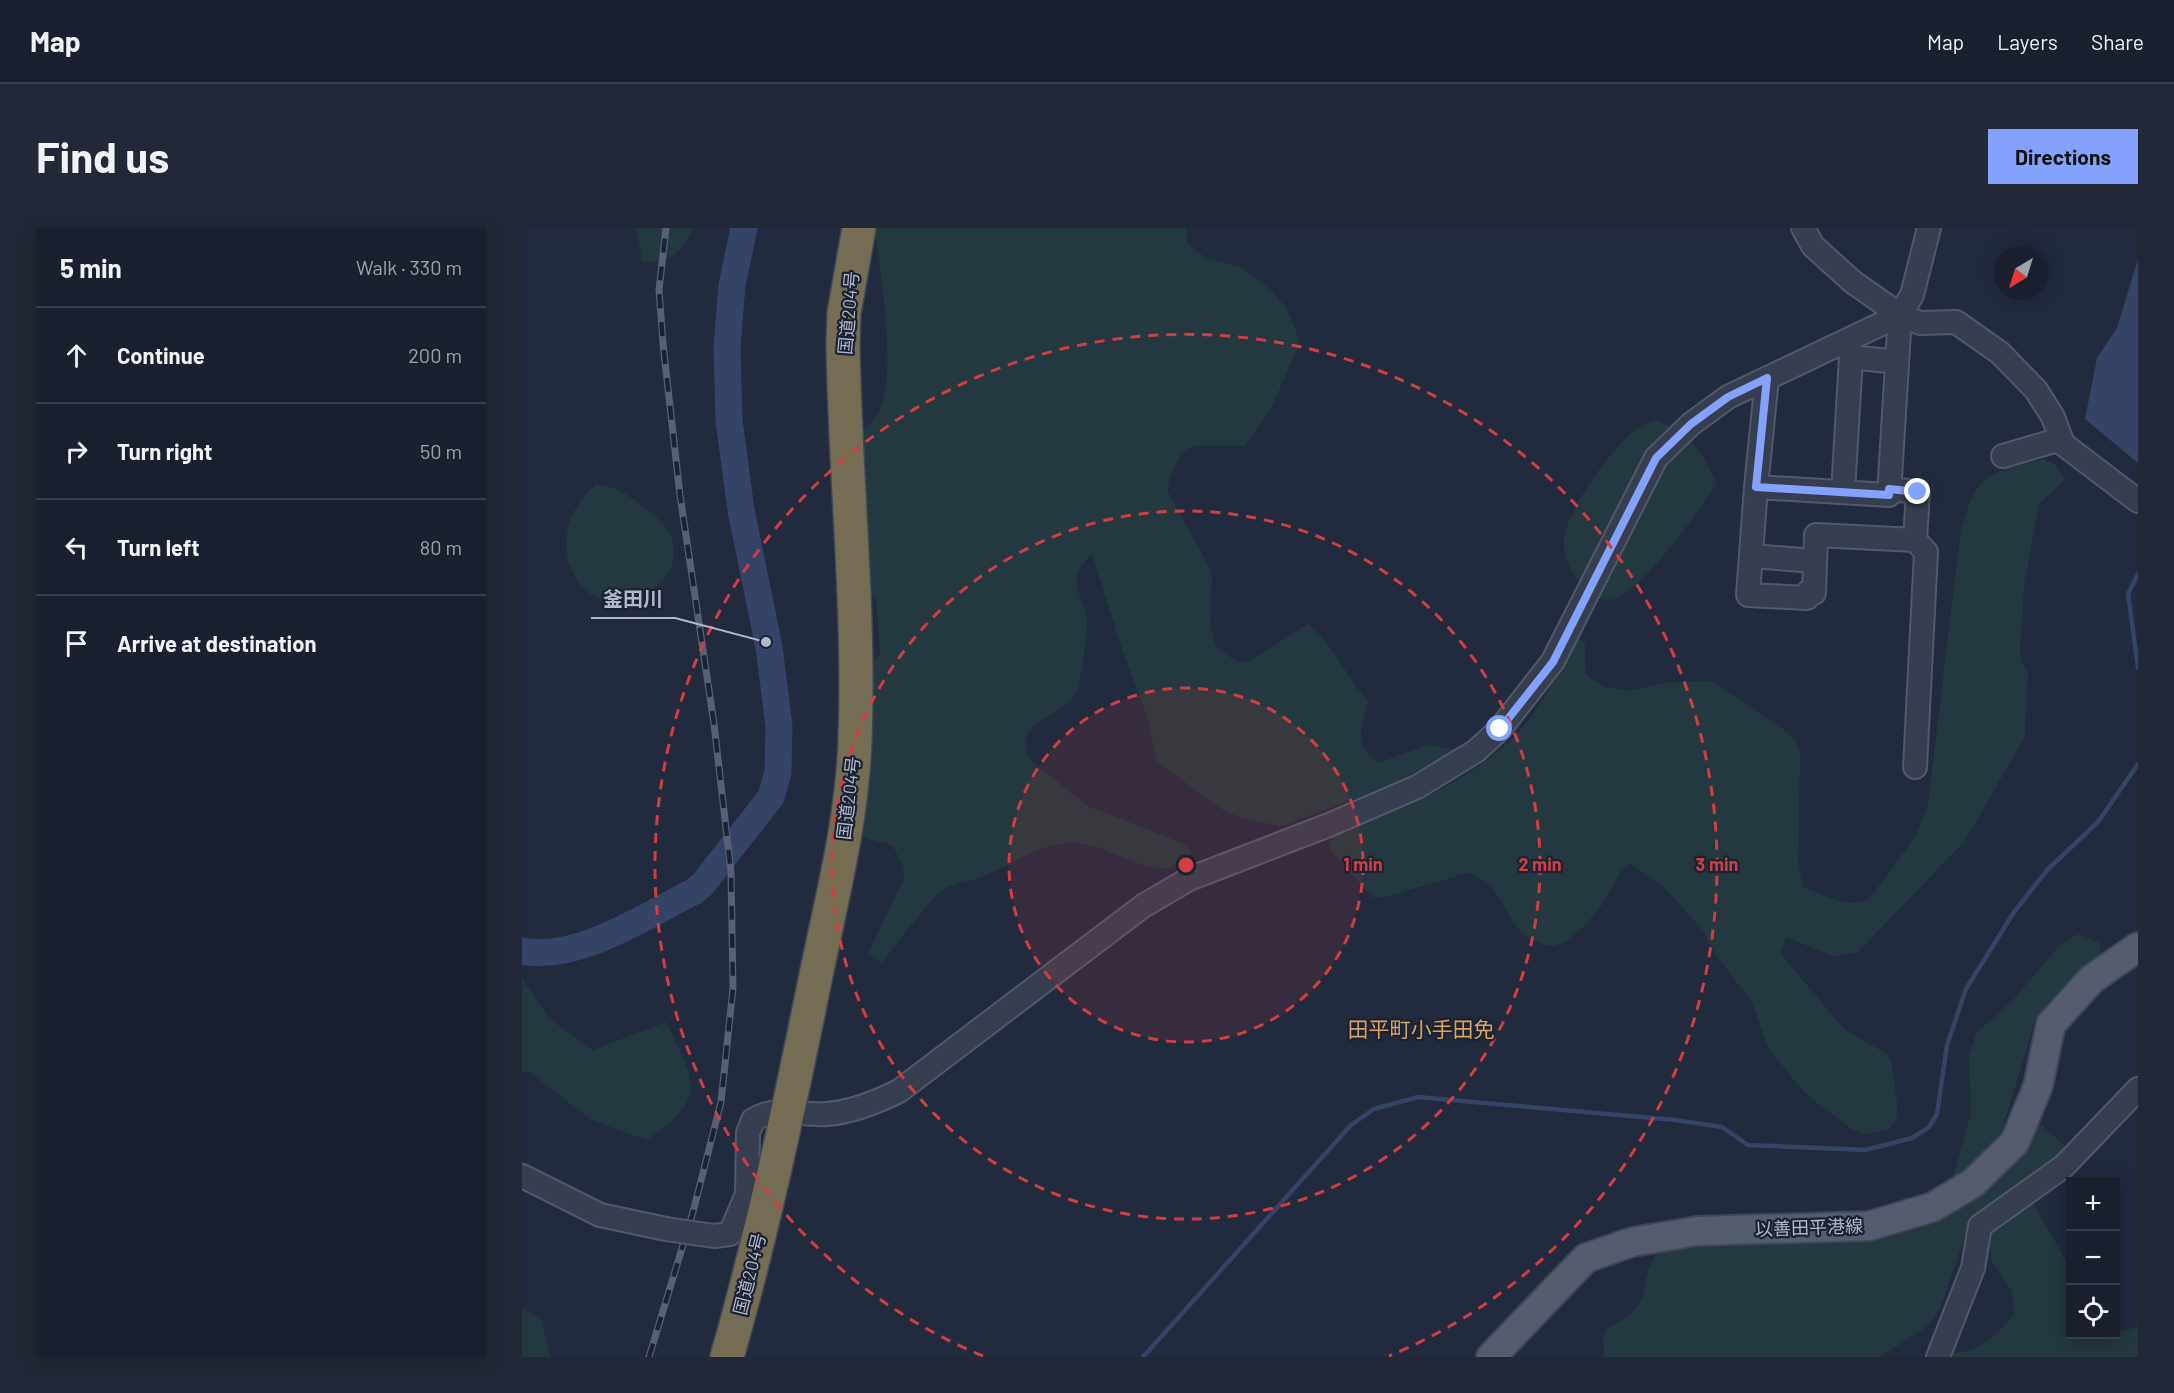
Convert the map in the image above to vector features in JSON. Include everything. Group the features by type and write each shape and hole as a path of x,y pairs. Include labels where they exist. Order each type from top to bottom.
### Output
{"highway":[{"name":"国道204号","path":"727,1357 749,1281 789,1112 846,831 852,776 856,660 843,344 844,313 859,228"}],"main road":[{"name":"以善田平港線","path":"1491,1357 1586,1258 1632,1242 1697,1231 1869,1226 1933,1207 1973,1183 2014,1142 2038,1086 2051,1024 2092,979 2138,947"}],"street":[{"path":"1803,228 1813,246 1853,282 1900,315 1920,322 1956,322 2000,353 2036,390 2053,417 2063,444 2138,501"},
{"path":"1756,487 1889,495 1900,315 1912,295 1929,228"},
{"path":"522,1176 600,1215 714,1236 730,1234 747,1194 749,1125 753,1120 766,1113 789,1112 810,1115 841,1113 862,1107 899,1091 1143,906 1173,888 1189,879 1329,825 1417,787 1476,751 1500,729 1553,662 1656,458 1691,424 1728,397 1900,315"},
{"path":"1843,492 1851,357 1897,362"},
{"path":"1767,378 1748,595 1807,598 1808,592 1814,592 1816,535 1915,540 1926,552 1915,767"},
{"path":"2003,456 2061,439"},
{"path":"1889,489 1918,492 1915,540"},
{"path":"1751,556 1815,561"},
{"path":"1938,1357 1973,1268 1980,1226 2064,1166 2138,1089"}],"shaded area":[{"path":"636,228 694,228 685,244 674,255 668,259 652,262 642,261"},
{"path":"875,228 1187,228 1187,243 1206,258 1243,268 1272,291 1287,309 1300,342 1271,409 1245,446 1202,445 1185,452 1178,460 1167,490 1212,572 1210,623 1216,647 1236,661 1248,662 1308,624 1325,641 1368,701 1362,736 1365,750 1371,757 1379,763 1428,744 1455,750 1388,787 1281,826 1244,819 1223,810 1157,762 1147,717 1121,646 1092,554 1080,567 1077,578 1078,591 1087,621 1083,665 1077,690 1063,707 1033,728 1027,737 1026,747 1031,761 1088,806 1182,843 1191,850 1189,862 1174,867 1160,868 1146,866 1091,845 1064,843 1052,845 987,875 944,889 922,912 882,963 868,953 904,878 903,867 893,846 853,834 863,669 880,655 876,598 861,595 855,439 879,411 887,373 886,322"},
{"path":"1655,420 1677,430 1693,444 1717,483 1668,550 1637,584 1622,595 1610,600 1601,599 1593,595 1576,578 1570,568 1564,547 1566,528 1592,479 1617,448 1639,427"},
{"path":"2043,459 2054,464 2066,479 2039,504 2024,586 2020,650 2021,661 2028,671 2025,737 1964,842 1858,952 1835,957 1786,937 1780,953 1845,1030 1887,1054 1892,1064 1898,1111 1895,1123 1887,1130 1864,1134 1852,1129 1813,1100 1796,1083 1767,1046 1752,1002 1715,954 1704,932 1667,890 1630,863 1622,871 1601,906 1579,931 1553,946 1533,940 1520,930 1497,894 1480,878 1468,873 1385,897 1372,897 1329,848 1332,838 1452,783 1505,745 1527,722 1546,694 1572,635 1585,642 1586,675 1605,687 1629,691 1663,683 1712,681 1787,732 1796,741 1800,753 1798,862 1803,887 1844,901 1861,902 1869,899 1916,836 1928,804 1961,528 1968,508 1974,494 1988,477 2009,468"},
{"path":"596,484 618,490 631,498 655,516 670,534 674,558 670,570 663,580 639,598 616,603 595,597 578,582 568,561 567,536 575,510"},
{"path":"2078,934 2100,943 2101,955 2050,1001 2035,1020 2001,1134 1988,1153 1960,1179 1953,1176 1971,1114 1969,1055 1976,1033 2013,1000 2059,946"},
{"path":"522,979 550,1019 593,1050 666,1022 689,1074 691,1087 688,1099 681,1111 647,1140 591,1120 530,1072 522,1072"},
{"path":"2036,1120 2067,1148 1970,1222 1941,1306 1929,1325 1880,1357 1604,1357 1603,1338 1607,1328 1624,1318 1641,1301 1648,1272 1660,1248 1770,1239 1861,1242 1939,1219"},
{"path":"2032,1201 2066,1261 2066,1339 2120,1339 2120,1332 2138,1326 2138,1357 1949,1357 1952,1353 1971,1350 1987,1341 2002,1329 2014,1314 2012,1291 1992,1261 1988,1230"},
{"path":"522,1307 542,1321 550,1357 522,1357"}],"water":[{"path":"2138,259 2138,463 2085,419 2097,358 2117,328"}],"waterway":[{"path":"522,951 543,953 565,950 588,943 610,935 693,892 702,885 771,797 778,772 779,726 769,647 741,510 729,421 727,346 732,285 744,228"},
{"path":"2138,574 2128,594 2138,668"},
{"path":"1143,1357 1351,1125 1374,1109 1418,1097 1675,1120 1722,1127 1748,1145 1866,1150 1912,1138 1929,1127 1937,1114 1947,1045 1966,989 2014,912 2048,869 2098,822 2138,764"}],"railway":[{"path":"649,1357 693,1212 721,1102 733,988 731,872 714,724 680,495 663,344 659,290 666,228"}],"place":[{"name":"釜田川","path":"766,642"}],"district":[{"name":"田平町小手田免","path":"1421,1028"}],"route":[{"path":"1500,729 1553,662 1656,458 1691,424 1728,397 1767,378 1756,487 1889,495 1889,489 1918,492"}]}
